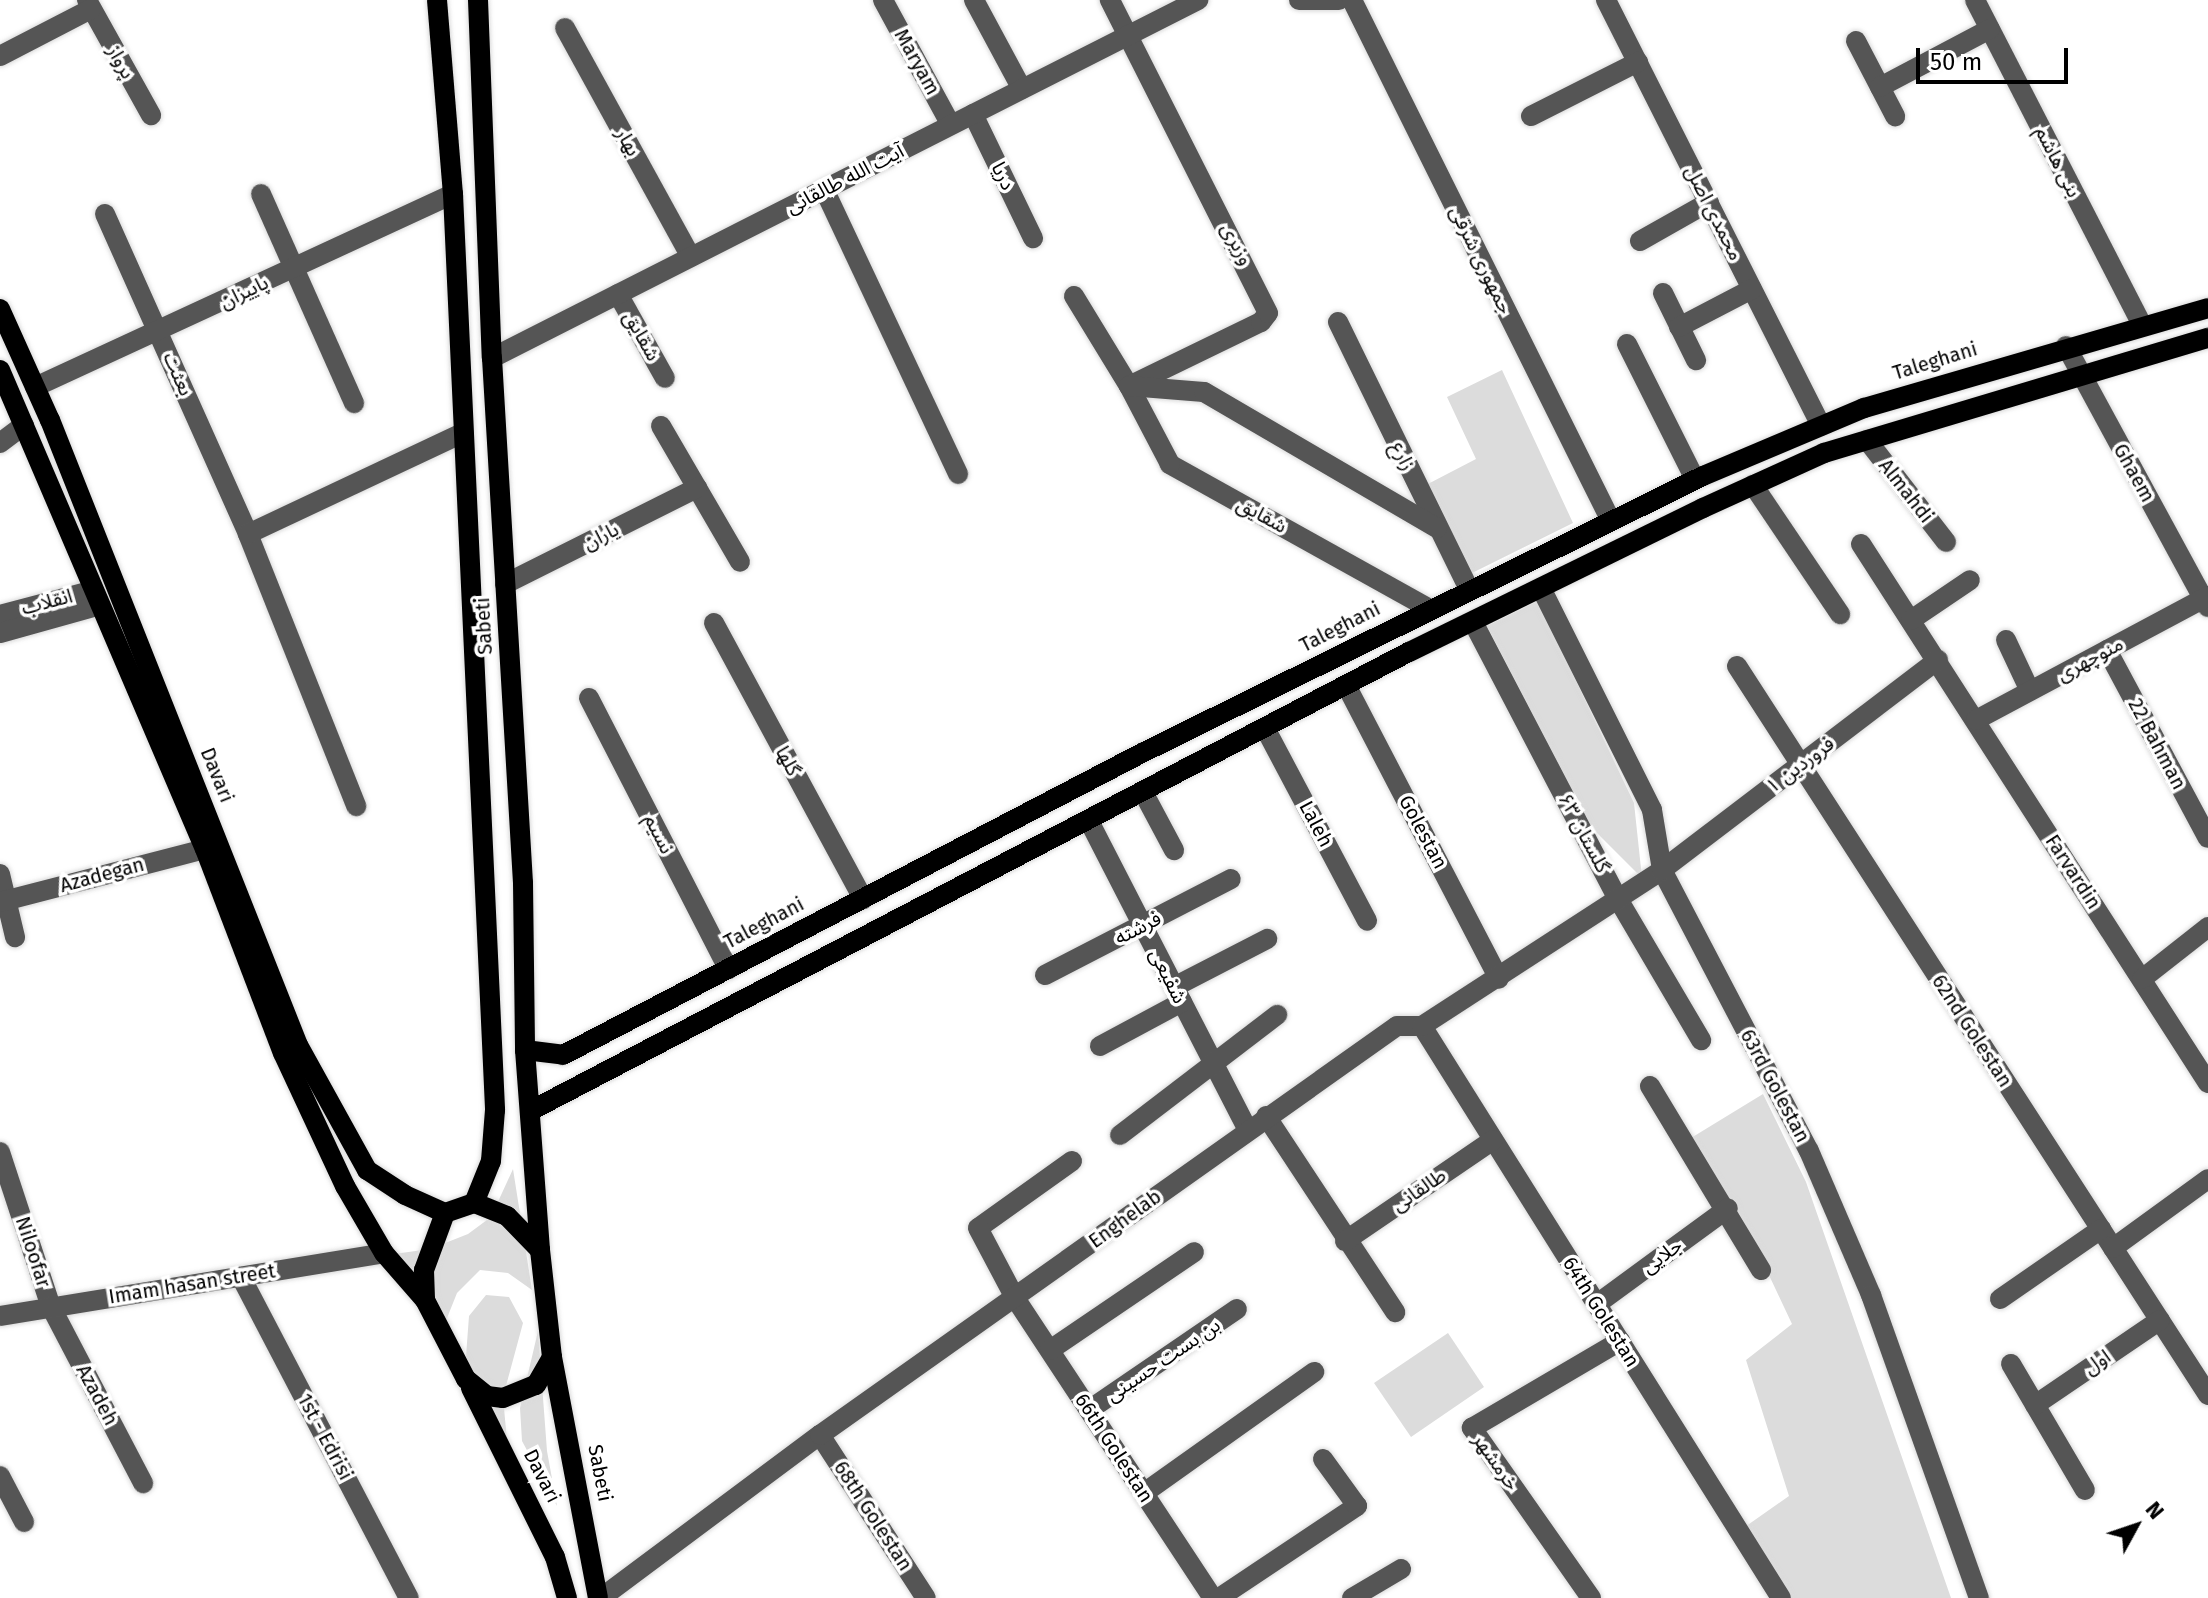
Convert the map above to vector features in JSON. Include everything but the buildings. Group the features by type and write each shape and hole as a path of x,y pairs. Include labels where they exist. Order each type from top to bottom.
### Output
{"main road":[{"name":"Sabeti","path":"437,0 453,194 495,1110 491,1161 474,1203"},
{"name":"Sabeti","path":"478,0 492,358 523,883 525,1050 532,1110 540,1250"},
{"name":"Taleghani","path":"563,1055 1469,589 1695,479 1821,426 2066,346 2208,308"},
{"name":"Davari","path":"0,309 35,387 298,1045 333,1116 367,1170 405,1195 445,1213"},
{"path":"532,1110 575,1084 1089,821 1346,685 1753,485 1867,440 2079,374 2208,338"},
{"name":"Davari","path":"0,370 205,849 283,1053 345,1186 384,1253 425,1300"},
{"path":"471,581 488,590 505,584"},
{"path":"471,613 488,607 507,610"},
{"path":"525,1050 563,1055 560,1074 575,1084"},
{"path":"474,1203 507,1216 540,1250 552,1357 536,1385 522,1395 487,1396 466,1379 425,1300 424,1270 445,1213 474,1203"},
{"name":"Sabeti","path":"552,1357 600,1598"},
{"name":"Davari","path":"466,1379 555,1557 567,1597"}],"street":[{"name":"Maryam","path":"883,0 951,125"},
{"path":"974,0 1022,89"},
{"path":"1110,0 1128,35"},
{"name":"آیت الله طالقانی","path":"492,358 1198,0"},
{"path":"1299,0 1339,0"},
{"name":"جمهوری شرقی","path":"1352,0 1610,519"},
{"name":"محمدی اصل","path":"1606,0 1821,426"},
{"name":"بنی هاشم","path":"1975,0 2142,325"},
{"name":"پرواز","path":"0,56 89,5 151,115"},
{"name":"بهار","path":"565,28 691,257"},
{"path":"1880,87 1990,29"},
{"name":"وزیری","path":"1128,35 1266,300 1268,313 1261,322 1129,386"},
{"path":"1856,41 1895,116"},
{"path":"1531,116 1638,62"},
{"name":"دریا","path":"973,114 1033,238"},
{"path":"824,189 958,474"},
{"path":"261,194 354,403"},
{"name":"پاییزان","path":"35,387 160,332 453,194"},
{"path":"1640,241 1709,202"},
{"name":"بعثت","path":"105,214 248,534 356,806"},
{"path":"1679,327 1752,289"},
{"path":"1663,293 1696,360"},
{"name":"شقایق","path":"618,294 665,378"},
{"name":"شقایق","path":"1074,296 1129,386 1170,464 1430,609"},
{"name":"زارع","path":"1338,322 1469,589"},
{"path":"1627,344 1695,479"},
{"name":"Ghaem","path":"2066,346 2207,601"},
{"path":"1129,386 1204,392 1437,528"},
{"path":"0,443 24,425"},
{"path":"661,426 740,562"},
{"path":"248,534 463,433"},
{"name":"Almahdi","path":"1867,440 1946,542"},
{"path":"1753,485 1840,614"},
{"name":"یاران","path":"505,584 697,488"},
{"name":"Farvardin","path":"1861,544 2208,1083"},
{"path":"1911,620 1970,580"},
{"name":"63rd Golestan","path":"1541,588 1652,810 1662,870 1822,1180 1871,1295 1979,1598"},
{"path":"0,633 97,597"},
{"name":"انقلاب","path":"0,615 97,597"},
{"name":"منوچهری","path":"1976,720 2207,601"},
{"name":"گلستان ۶۳","path":"1473,622 1618,899 1701,1040"},
{"name":"گلها","path":"714,623 863,899"},
{"path":"2006,640 2030,691"},
{"name":"22 Bahman","path":"2107,650 2208,838"},
{"name":"فروردین ۱","path":"1662,870 1938,660"},
{"name":"62nd Golestan","path":"1737,666 2208,1395"},
{"name":"Golestan","path":"1346,685 1499,979"},
{"name":"نسیم","path":"589,698 728,969"},
{"name":"Laleh","path":"1265,728 1367,921"},
{"path":"1143,792 1174,850"},
{"name":"شفیعی","path":"1089,821 1248,1131"},
{"name":"Azadegan","path":"3,901 205,849"},
{"name":"Enghelab","path":"600,1598 820,1435 1397,1026 1422,1026 1499,979 1662,870"},
{"path":"0,874 3,901 15,937"},
{"name":"فرشته","path":"1045,975 1231,879"},
{"path":"2142,979 2208,927"},
{"path":"1100,1046 1267,939"},
{"path":"1120,1135 1277,1015"},
{"name":"64th Golestan","path":"1422,1026 1781,1598"},
{"path":"1650,1086 1728,1208 1761,1270"},
{"path":"1266,1116 1345,1241 1395,1312"},
{"name":"طالقانی","path":"1345,1241 1493,1140"},
{"name":"Niloofar","path":"0,1152 51,1307"},
{"name":"66th Golestan","path":"1072,1161 978,1228 1015,1298 1216,1598"},
{"path":"2113,1248 2208,1179"},
{"name":"جلایی","path":"1597,1304 1728,1208"},
{"path":"2000,1299 2101,1229"},
{"path":"1050,1350 1194,1252"},
{"name":"Imam hasan street","path":"0,1316 384,1253"},
{"name":"1st - Edrisi","path":"241,1277 409,1598"},
{"name":"Azadeh","path":"51,1307 143,1483"},
{"name":"بن بست حسینی","path":"1089,1410 1237,1309"},
{"name":"اول","path":"2035,1405 2160,1320"},
{"name":"خرمشهر","path":"1591,1598 1472,1428 1620,1341"},
{"path":"2011,1364 2085,1490"},
{"path":"1144,1493 1314,1372"},
{"name":"68th Golestan","path":"820,1435 922,1596"},
{"path":"1216,1598 1357,1506 1323,1459"},
{"path":"0,1476 24,1522"},
{"path":"1352,1598 1401,1569"}],"shaded area":[{"path":"1502,370 1573,523 1468,575 1424,486 1476,459 1447,397"},
{"path":"1538,601 1634,803 1642,878 1592,828 1487,626"},
{"path":"1763,1094 1806,1182 1951,1598 1787,1598 1742,1529 1789,1496 1746,1360 1792,1324 1743,1220 1691,1138"},
{"path":"513,1169 532,1290 508,1273 480,1270 457,1293 445,1323 394,1254 430,1249 468,1234 491,1217"},
{"path":"486,1295 509,1297 523,1323 503,1397 508,1452 479,1403 466,1356 469,1316"},
{"path":"538,1331 547,1451 557,1506 522,1441 520,1408"},
{"path":"1448,1333 1484,1387 1411,1437 1374,1383"}]}
